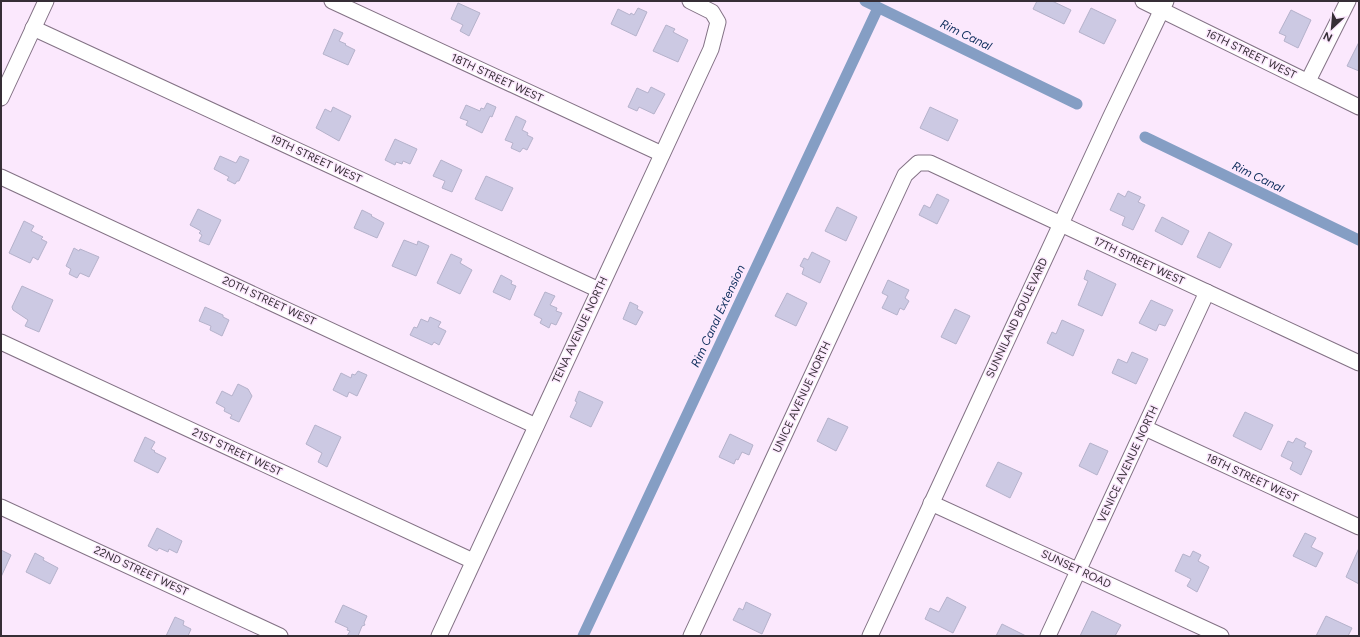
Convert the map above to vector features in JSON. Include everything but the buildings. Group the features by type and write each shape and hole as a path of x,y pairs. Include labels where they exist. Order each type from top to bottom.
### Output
{"street":[{"path":"1,98 46,1"},
{"name":"18TH STREET WEST","path":"332,1 662,154"},
{"name":"TENA AVENUE NORTH","path":"439,636 711,49 718,22 712,12 690,1"},
{"name":"16TH STREET WEST","path":"1143,1 1164,6 1359,107"},
{"path":"1308,81 1348,1"},
{"name":"SUNNILAND BOULEVARD","path":"870,636 1135,63 1164,6"},
{"name":"19TH STREET WEST","path":"33,28 599,290"},
{"name":"17TH STREET WEST","path":"918,163 930,164 1359,363"},
{"name":"UNICE AVENUE NORTH","path":"691,636 904,174 918,163"},
{"name":"20TH STREET WEST","path":"1,177 536,426"},
{"name":"VENICE AVENUE NORTH","path":"1048,636 1207,292"},
{"name":"21ST STREET WEST","path":"1,342 473,561"},
{"name":"18TH STREET WEST","path":"1145,428 1359,527"},
{"name":"SUNSET ROAD","path":"931,502 1216,635"},
{"name":"22ND STREET WEST","path":"1,507 280,636"}],"waterway":[{"name":"Rim Canal","path":"865,1 1077,104"},
{"name":"Rim Canal Extension","path":"583,636 878,8"},
{"name":"Rim Canal","path":"1145,137 1359,240"}]}
